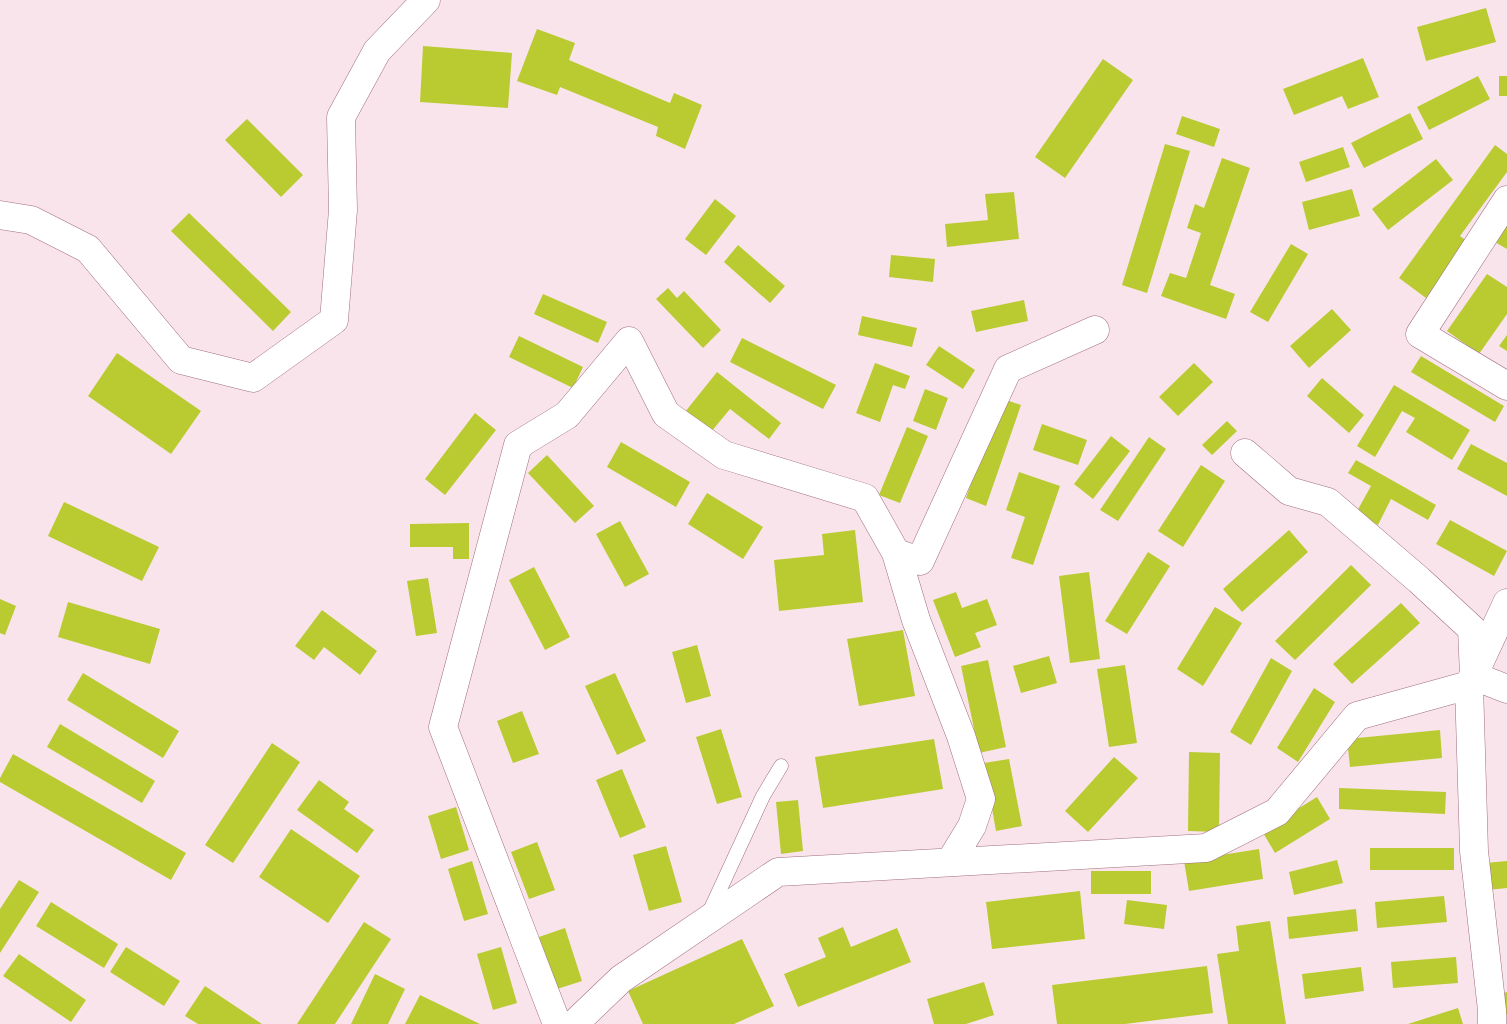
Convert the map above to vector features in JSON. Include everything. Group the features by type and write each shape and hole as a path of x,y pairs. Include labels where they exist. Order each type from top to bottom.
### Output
{"street":[{"path":"0,215 31,220 88,249 181,360 253,378 334,320 343,210 341,117 378,52 426,0"},
{"path":"1507,200 1420,334 1507,386"},
{"path":"896,553 920,561 1008,369 1095,330"},
{"path":"557,1024 443,726 518,444 567,415 629,341 666,414 724,455 864,498 896,553 916,620 962,736 981,799 972,826 950,862"},
{"path":"1245,453 1289,491 1328,502 1419,580 1472,629 1474,851 1492,1024"},
{"path":"1471,681 1507,603"},
{"path":"574,1024 621,979 778,872 1206,848 1277,812 1357,716 1471,681 1507,689"}],"lane":[{"path":"705,922 763,796 781,766"}],"building":[{"path":"1486,8 1496,42 1426,61 1417,27"},
{"path":"537,29 575,43 569,60 670,103 674,93 702,105 685,149 656,136 658,127 560,87 557,95 517,81"},
{"path":"423,46 512,53 508,108 420,102"},
{"path":"1363,58 1379,97 1348,109 1342,96 1294,115 1283,89"},
{"path":"1103,59 1133,80 1065,178 1035,157"},
{"path":"1478,76 1490,99 1429,130 1417,107"},
{"path":"1499,76 1507,76 1507,96 1499,96"},
{"path":"1410,113 1423,139 1364,168 1351,143"},
{"path":"1182,116 1220,129 1214,147 1176,134"},
{"path":"247,119 303,175 281,197 225,140"},
{"path":"1165,144 1190,151 1147,293 1122,285"},
{"path":"1495,145 1507,154 1507,172 1460,236 1467,241 1426,298 1399,278"},
{"path":"1343,147 1350,167 1306,182 1299,162"},
{"path":"1222,158 1250,168 1210,285 1235,294 1226,319 1161,296 1170,273 1186,278 1201,233 1187,228 1195,204 1204,208"},
{"path":"1436,159 1453,180 1388,230 1372,209"},
{"path":"1352,189 1360,216 1309,230 1302,202"},
{"path":"1014,192 1019,239 947,247 945,224 988,220 985,194"},
{"path":"715,199 736,216 706,255 685,239"},
{"path":"189,213 291,312 273,331 171,231"},
{"path":"1507,217 1507,249 1493,241"},
{"path":"1291,244 1308,254 1268,322 1250,312"},
{"path":"738,245 785,286 770,303 724,262"},
{"path":"891,255 935,259 933,282 889,277"},
{"path":"1487,274 1507,287 1507,314 1479,354 1447,331"},
{"path":"668,288 677,298 684,291 721,330 703,348 656,299"},
{"path":"543,294 607,322 598,343 534,314"},
{"path":"1024,300 1028,321 976,332 971,311"},
{"path":"1332,309 1351,330 1309,368 1290,346"},
{"path":"862,316 917,328 912,347 858,335"},
{"path":"1507,335 1507,351 1499,346"},
{"path":"519,336 583,367 573,388 509,357"},
{"path":"742,338 836,385 823,409 730,362"},
{"path":"939,346 975,370 963,389 926,365"},
{"path":"117,353 201,411 171,454 88,396"},
{"path":"1421,356 1504,406 1495,422 1411,372"},
{"path":"875,363 910,376 905,389 893,385 880,422 856,413"},
{"path":"1194,363 1213,382 1178,416 1159,397"},
{"path":"717,372 781,423 769,439 730,409 711,432 685,412"},
{"path":"1322,378 1364,415 1349,433 1307,396"},
{"path":"1394,385 1470,430 1452,460 1406,432 1415,418 1402,411 1375,457 1357,446"},
{"path":"925,389 948,398 936,430 913,421"},
{"path":"1000,398 1021,405 986,506 966,498"},
{"path":"475,413 496,430 445,495 425,479"},
{"path":"1227,421 1237,431 1212,455 1202,445"},
{"path":"1042,424 1087,440 1078,465 1033,450"},
{"path":"907,427 928,436 900,503 879,495"},
{"path":"1111,436 1130,451 1093,499 1074,484"},
{"path":"1149,437 1166,449 1118,521 1100,510"},
{"path":"621,442 690,482 676,507 607,467"},
{"path":"1471,444 1507,463 1507,496 1457,469"},
{"path":"547,455 594,506 575,523 528,473"},
{"path":"1356,460 1436,505 1428,520 1391,499 1378,525 1356,513 1371,486 1348,473"},
{"path":"1201,465 1225,481 1183,547 1158,531"},
{"path":"1019,472 1060,486 1033,565 1011,558 1025,517 1006,510"},
{"path":"707,493 763,527 743,559 688,524"},
{"path":"64,502 159,547 142,581 48,536"},
{"path":"1450,520 1507,551 1494,576 1436,544"},
{"path":"620,521 649,574 625,587 596,534"},
{"path":"469,523 469,559 453,559 453,547 410,547 410,524"},
{"path":"855,530 863,602 779,611 774,560 824,555 822,534"},
{"path":"1289,530 1308,552 1242,612 1223,589"},
{"path":"1148,552 1170,566 1127,634 1105,621"},
{"path":"1351,565 1371,585 1295,660 1275,641"},
{"path":"534,567 570,637 545,650 509,580"},
{"path":"1089,572 1100,659 1070,663 1059,576"},
{"path":"428,578 437,633 416,636 407,581"},
{"path":"956,592 962,608 987,599 997,625 975,633 981,647 955,657 933,600"},
{"path":"0,599 16,606 5,635 0,633"},
{"path":"68,602 160,629 150,664 58,637"},
{"path":"1401,603 1420,623 1352,684 1333,664"},
{"path":"1215,607 1242,623 1203,686 1177,669"},
{"path":"322,610 377,651 360,675 324,647 314,660 295,646"},
{"path":"903,630 915,696 859,706 847,639"},
{"path":"697,645 711,696 686,703 672,652"},
{"path":"1049,656 1057,683 1021,693 1013,666"},
{"path":"1271,658 1292,671 1251,745 1230,732"},
{"path":"988,660 1006,747 979,753 961,666"},
{"path":"1125,665 1137,743 1109,747 1097,669"},
{"path":"83,673 179,731 163,758 67,700"},
{"path":"615,673 646,741 617,755 585,686"},
{"path":"1314,688 1335,702 1298,762 1277,748"},
{"path":"522,711 539,754 513,763 497,721"},
{"path":"60,724 155,781 142,803 47,747"},
{"path":"721,729 742,797 717,804 696,737"},
{"path":"1440,730 1442,758 1350,767 1347,739"},
{"path":"934,739 943,789 823,808 815,757"},
{"path":"272,743 300,762 233,863 205,845"},
{"path":"1189,752 1220,753 1219,832 1188,831"},
{"path":"13,754 186,853 171,880 0,782 0,778"},
{"path":"1114,757 1138,778 1088,832 1065,811"},
{"path":"1009,759 1022,826 996,831 984,763"},
{"path":"622,769 646,827 620,838 596,780"},
{"path":"319,780 349,802 344,809 374,830 357,853 297,810"},
{"path":"1339,788 1446,792 1445,814 1339,809"},
{"path":"1317,797 1330,819 1275,853 1262,831"},
{"path":"798,800 803,851 781,854 776,802"},
{"path":"456,807 469,850 441,859 428,816"},
{"path":"291,829 360,876 328,923 259,877"},
{"path":"537,842 555,890 529,899 511,852"},
{"path":"666,846 682,902 649,911 633,855"},
{"path":"1370,848 1454,848 1454,870 1370,870"},
{"path":"1259,849 1263,879 1189,891 1184,861"},
{"path":"1337,860 1343,883 1294,895 1289,872"},
{"path":"472,861 488,914 464,921 448,869"},
{"path":"1507,861 1507,888 1488,890 1485,863"},
{"path":"1091,871 1151,871 1151,894 1091,894"},
{"path":"19,880 39,892 0,953 0,909"},
{"path":"1080,891 1085,939 992,949 986,902"},
{"path":"1444,896 1447,922 1377,928 1375,902"},
{"path":"1127,900 1167,905 1164,929 1124,924"},
{"path":"51,902 118,944 104,968 36,926"},
{"path":"1356,909 1358,931 1289,939 1287,917"},
{"path":"1270,921 1286,1024 1228,1024 1217,954 1239,951 1236,926"},
{"path":"364,922 391,939 335,1024 297,1024"},
{"path":"843,927 851,947 897,928 911,962 798,1007 784,974 826,957 818,938"},
{"path":"565,928 582,981 554,990 536,938"},
{"path":"742,939 774,1006 734,1024 643,1024 628,991"},
{"path":"126,947 180,981 164,1006 110,972"},
{"path":"501,947 517,1003 493,1010 477,954"},
{"path":"19,954 86,1000 71,1022 3,976"},
{"path":"1456,957 1458,983 1393,988 1391,962"},
{"path":"1207,966 1213,1013 1125,1024 1057,1024 1052,985"},
{"path":"1361,967 1364,991 1305,999 1302,974"},
{"path":"375,974 405,989 388,1024 351,1024"},
{"path":"984,982 994,1015 966,1024 934,1024 927,999"},
{"path":"205,986 262,1024 198,1024 185,1016"},
{"path":"1507,992 1507,1014 1506,1014 1501,994"},
{"path":"420,995 480,1024 405,1024"},
{"path":"1458,1008 1463,1024 1408,1024"}]}
